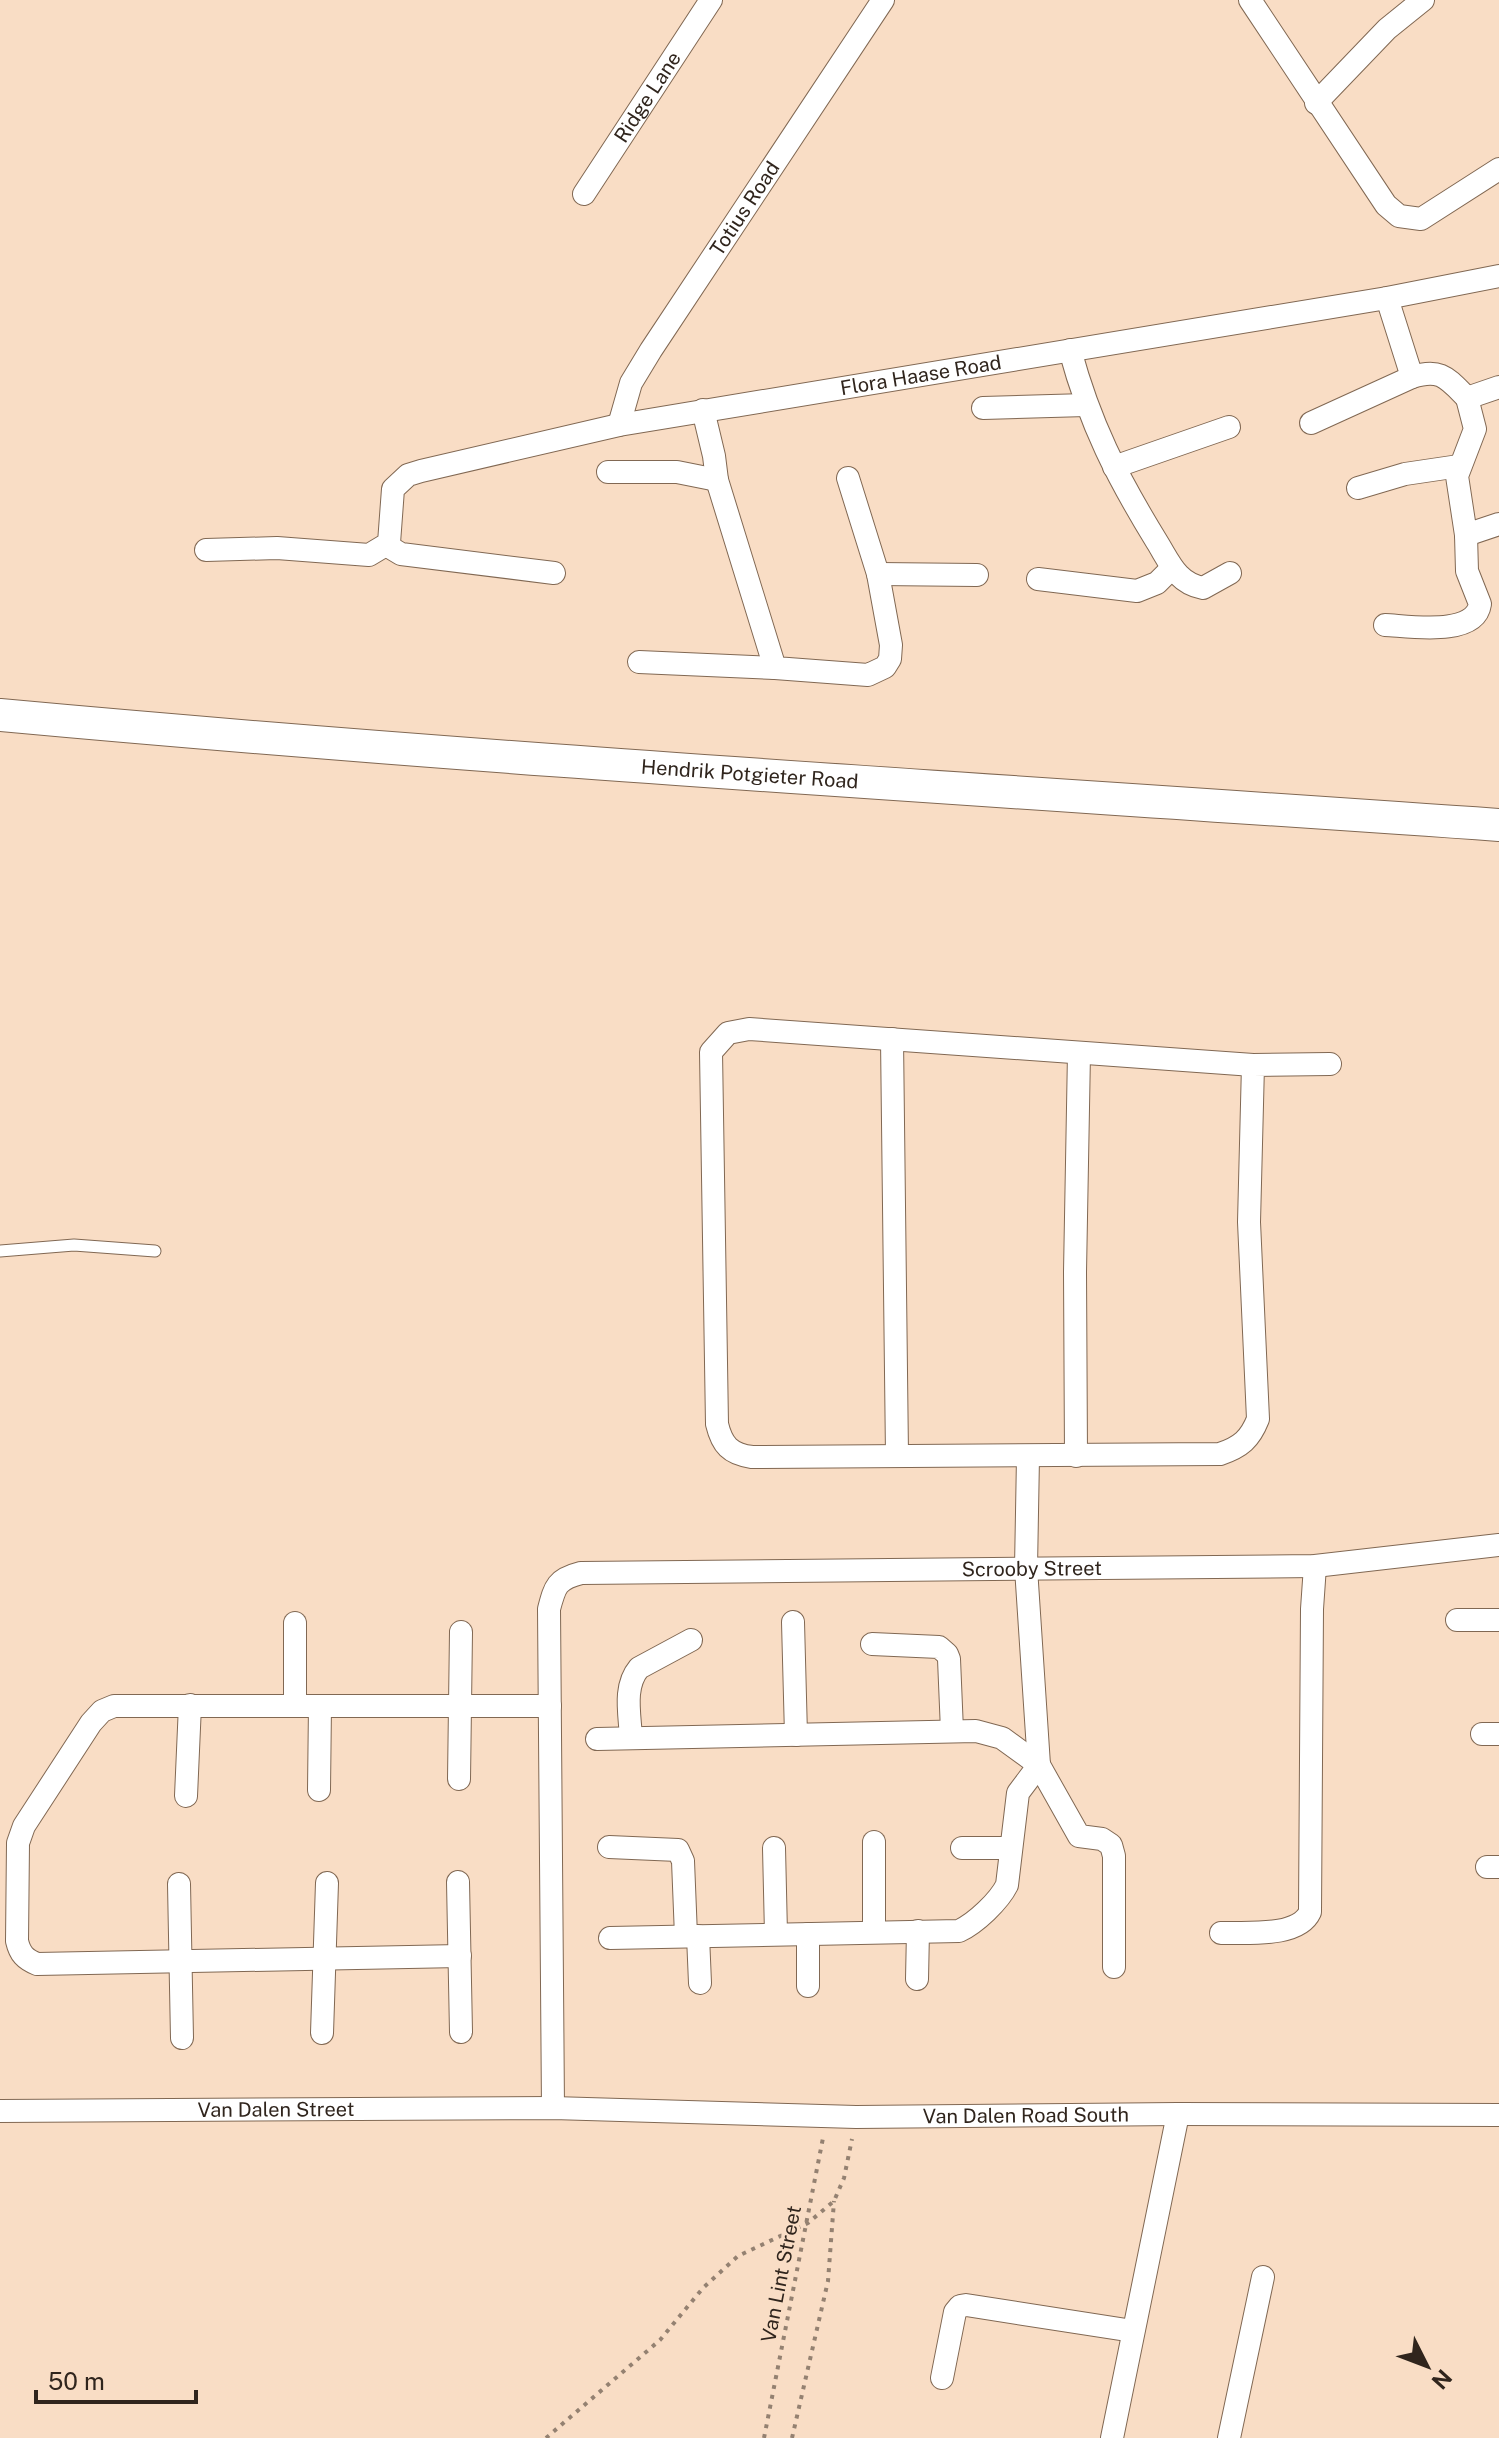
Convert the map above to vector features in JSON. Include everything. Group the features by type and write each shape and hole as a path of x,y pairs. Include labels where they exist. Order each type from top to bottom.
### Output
{"main road":[{"name":"Hendrik Potgieter Road","path":"0,715 631,765 1499,825"}],"street":[{"name":"Ridge Lane","path":"584,194 711,0"},
{"name":"Totius Road","path":"619,425 631,383 651,350 883,0"},
{"path":"1250,0 1386,205 1399,216 1421,219 1499,169"},
{"path":"1316,103 1387,29 1423,0"},
{"name":"Flora Haase Road","path":"390,536 393,489 408,475 619,425 1387,298 1499,276"},
{"path":"1387,298 1412,377"},
{"path":"1070,350 1086,405 1114,467 1130,501 1172,568 1182,580 1203,588 1230,573"},
{"path":"1311,423 1429,372 1438,373 1467,398 1475,429 1459,466 1458,481 1466,535 1467,571 1480,604 1476,615 1455,627 1385,625"},
{"path":"1467,398 1499,387"},
{"path":"983,408 1086,405"},
{"path":"703,410 717,480 775,668"},
{"path":"1114,467 1229,427"},
{"path":"1358,488 1405,474 1459,466"},
{"path":"608,472 677,472 717,480"},
{"path":"639,662 868,675 885,667 890,659 891,645 878,574 848,478"},
{"path":"1466,535 1499,524"},
{"path":"206,550 277,548 369,555 390,536 401,554 554,573"},
{"path":"1038,579 1137,591 1157,583 1172,568"},
{"path":"878,574 977,575"},
{"path":"1253,1065 1249,1222 1258,1419 1251,1437 1238,1448 1220,1454 1028,1457 752,1457 728,1450 717,1424 711,1052 728,1033 740,1029 1253,1065 1330,1064"},
{"path":"892,1039 897,1455"},
{"path":"1076,1456 1079,1053"},
{"path":"1028,1457 1026,1568 1039,1765 1075,1831 1084,1838 1107,1841 1114,1850 1114,1967"},
{"name":"Scrooby Street","path":"550,1706 549,1609 554,1589 565,1577 581,1573 1315,1566 1499,1545"},
{"path":"1221,1933 1292,1929 1306,1921 1310,1912 1315,1566"},
{"path":"1457,1620 1499,1620"},
{"path":"793,1622 796,1735"},
{"path":"295,1623 295,1706"},
{"path":"459,1779 461,1632"},
{"path":"631,1738 629,1689 634,1674 639,1668 691,1640"},
{"path":"872,1644 939,1647 944,1650 949,1659 952,1731"},
{"path":"460,1956 37,1964 27,1960 19,1951 17,1941 18,1843 24,1826 102,1711 127,1705 550,1706 553,2108"},
{"path":"186,1796 190,1705"},
{"path":"319,1790 320,1706"},
{"path":"597,1739 976,1731 1002,1738 1039,1765"},
{"path":"610,1938 959,1931 972,1923 1004,1891 1009,1878 1018,1793 1039,1765"},
{"path":"874,1842 874,1932"},
{"path":"609,1847 678,1850 683,1861 700,1983"},
{"path":"774,1848 776,1934"},
{"path":"962,1848 1011,1848"},
{"path":"458,1882 461,2032"},
{"path":"322,2033 327,1883"},
{"path":"179,1884 182,2038"},
{"path":"917,1979 918,1931"},
{"path":"808,1934 808,1986"},
{"name":"Van Dalen Street","path":"0,2111 553,2108"},
{"name":"Van Dalen Road South","path":"553,2108 856,2117 1499,2115"},
{"path":"1112,2438 1178,2114"},
{"path":"1229,2438 1263,2277"},
{"path":"942,2378 955,2312 960,2306 1133,2331"}],"lane":[{"path":"0,1251 74,1245 155,1251"}],"path":[{"name":"Van Lint Street","path":"764,2438 827,2116"},
{"path":"792,2438 828,2281 834,2201 844,2178 856,2117"},
{"path":"546,2438 660,2340 703,2288 738,2256 808,2223 834,2201"}]}
